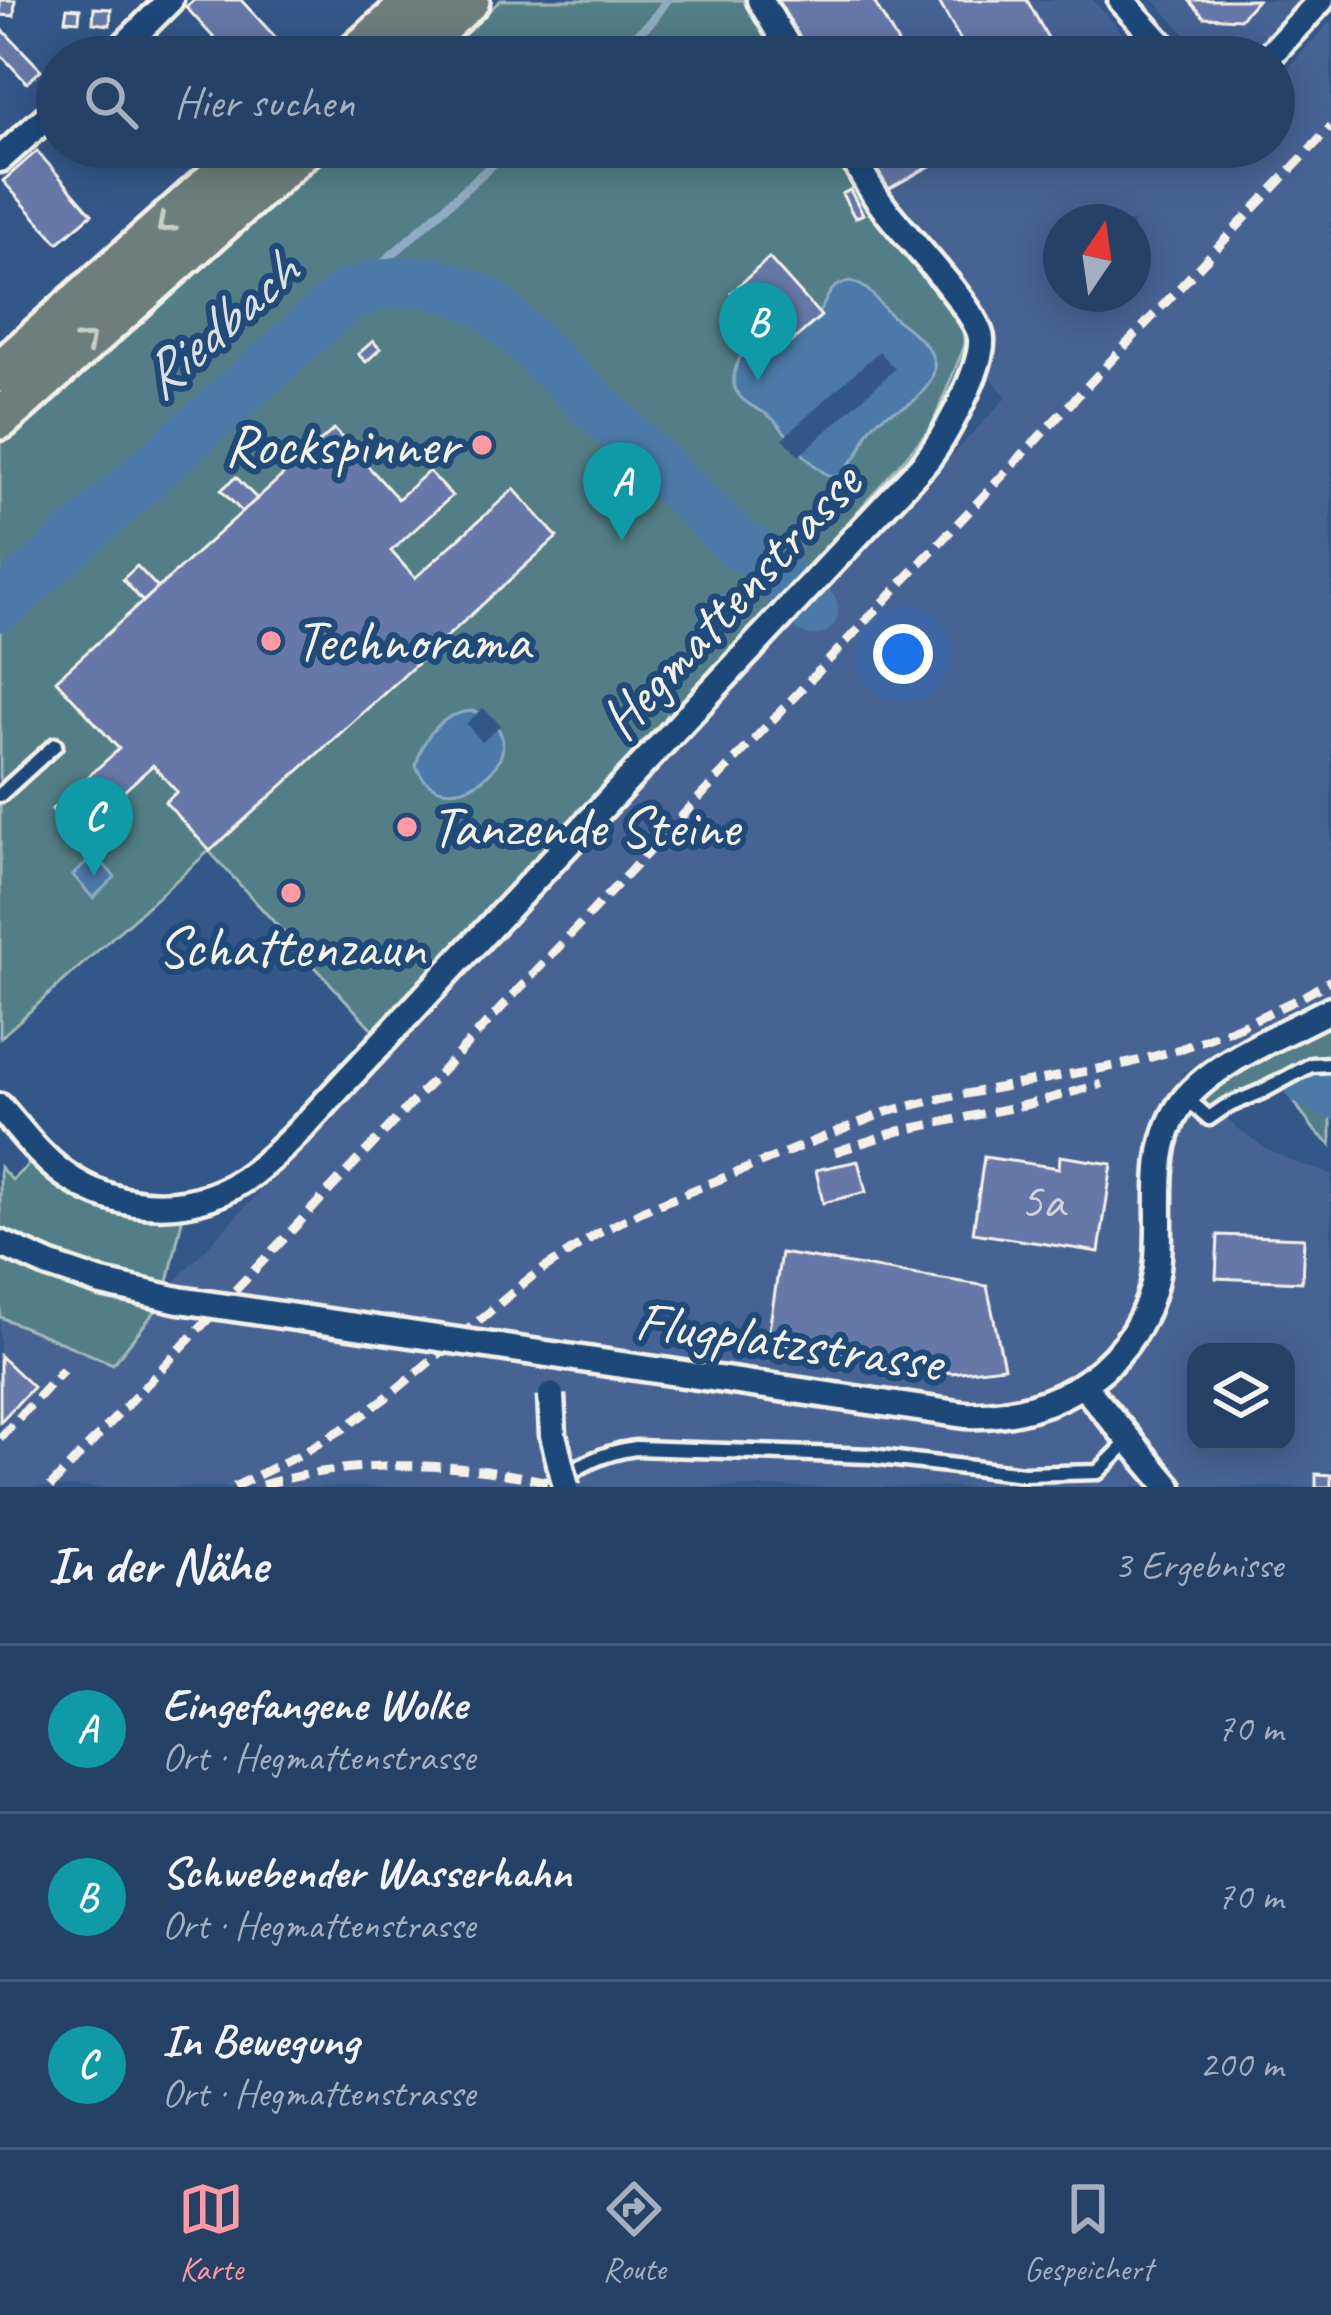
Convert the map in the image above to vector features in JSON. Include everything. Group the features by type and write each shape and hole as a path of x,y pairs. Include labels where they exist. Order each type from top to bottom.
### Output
{"main road":[{"path":"377,36 417,0"},
{"path":"430,36 470,0"},
{"path":"0,372 228,168"},
{"path":"0,418 280,168"}],"street":[{"path":"134,36 170,0"},
{"path":"760,0 781,36"},
{"path":"1121,0 1154,36"},
{"path":"1288,36 1321,0"},
{"path":"0,159 36,127"},
{"name":"Hegmattenstrasse","path":"0,1107 64,1174 114,1199 171,1205 212,1196 241,1182 358,1068 936,450 978,360 980,332 971,314 879,202 859,168"},
{"name":"Flugplatzstrasse","path":"0,1243 102,1283 179,1300 965,1415 1021,1412 1054,1402 1083,1385 1136,1325 1151,1293 1159,1244 1162,1153 1170,1124 1186,1098 1226,1065 1331,1009"},
{"path":"554,1355 553,1435 566,1487"},
{"path":"1083,1385 1169,1487"}],"lane":[{"path":"0,795 56,745"},
{"path":"1186,1098 1210,1118 1311,1065 1331,1064"},
{"path":"552,1487 590,1460 636,1448 871,1456 1047,1474 1098,1472 1130,1440"}],"shaded area":[{"path":"760,0 1093,0 1125,36 781,36"},
{"path":"1154,0 1303,0 1270,36 1186,36"},
{"path":"1331,21 1331,1007 1291,1015 1179,1074 1265,1148 1331,1174 1331,1487 0,1487 0,1316 104,1357 1007,397 990,377 974,370 981,340 862,168 1295,168 1295,60"},
{"path":"850,281 869,291 920,339 934,366 916,399 873,424 848,465 848,475 838,479 812,463 772,418 742,398 734,379 738,362 753,341 805,325 818,314 830,292"},
{"path":"474,711 496,726 503,743 498,761 468,787 449,791 430,785 416,766 423,745 443,721"},
{"path":"95,855 115,877 93,898 73,875"}],"green space":[{"path":"501,0 748,0 769,36 461,36"},
{"path":"311,168 845,168 868,207 962,325 965,345 931,428 816,559 374,1031 209,851 0,1038 0,445"},
{"path":"1331,1009 1331,1064 1316,1064 1214,1114 1186,1098"},
{"path":"1331,1074 1331,1145 1291,1098 1297,1084"},
{"path":"41,1153 89,1189 186,1202 164,1300 113,1364 0,1317 0,1167 12,1180"}],"pier":[{"path":"879,351 895,369 799,456 783,438"},
{"path":"483,708 501,725 482,742 466,724"}],"building":[{"path":"0,0 15,0 14,16 0,15"},
{"path":"194,0 241,0 274,36 212,36 186,7"},
{"path":"777,0 873,0 894,36 797,36"},
{"path":"938,0 1027,0 1047,36 958,36"},
{"path":"1189,0 1257,0 1240,19 1204,17"},
{"path":"67,8 80,9 79,21 65,20"},
{"path":"94,8 111,9 110,25 93,23"},
{"path":"0,27 36,65 36,75 27,83 0,54"},
{"path":"36,152 36,168 52,168 92,214 58,243 3,181"},
{"path":"870,168 926,168 883,192"},
{"path":"850,190 863,214 855,218 842,194"},
{"path":"769,258 821,316 782,350 731,293"},
{"path":"373,341 380,349 366,362 358,354"},
{"name":"Technorama","path":"334,429 398,499 429,471 452,496 391,551 415,578 514,489 557,537 210,851 165,802 177,792 153,765 75,835 52,809 119,749 56,680"},
{"path":"236,477 257,499 242,512 221,490"},
{"path":"137,566 158,588 143,602 123,579"},
{"path":"1060,1156 1112,1164 1099,1252 973,1233 984,1157 1059,1168"},
{"path":"858,1161 866,1192 823,1203 816,1170"},
{"path":"1218,1235 1304,1238 1302,1282 1216,1278"},
{"path":"781,1253 987,1286 1004,1367 952,1373 767,1343"},
{"path":"0,1356 33,1387 0,1422"},
{"path":"1316,1474 1331,1475 1331,1487 1316,1487"}],"waterway":[{"path":"635,36 667,0"},
{"path":"346,296 489,168"},
{"name":"Riedbach","path":"0,606 346,296 385,284 419,282 453,289 490,305 813,610"},
{"name":"Riedbach","path":"1308,1081 1331,1093"}],"railway":[{"path":"1295,165 1331,127"},
{"path":"50,1487 1292,168"},
{"path":"1230,1031 1331,980"},
{"path":"234,1487 346,1427 530,1278 644,1210 886,1112 1130,1063 1244,1025"},
{"path":"835,1152 899,1131 1102,1084"},
{"path":"0,1438 63,1370"},
{"path":"262,1485 339,1470 416,1466 493,1472 570,1487"}],"place":[{"name":"Schwebender Wasserhahn","path":"758,381"},
{"name":"Rockspinner","path":"482,445"},
{"name":"Eingefangene Wolke","path":"622,541"},
{"name":"Technorama","path":"271,641"},
{"name":"Tanzende Steine","path":"407,827"},
{"name":"In Bewegung","path":"94,876"},
{"name":"Schattenzaun","path":"291,893"}]}
